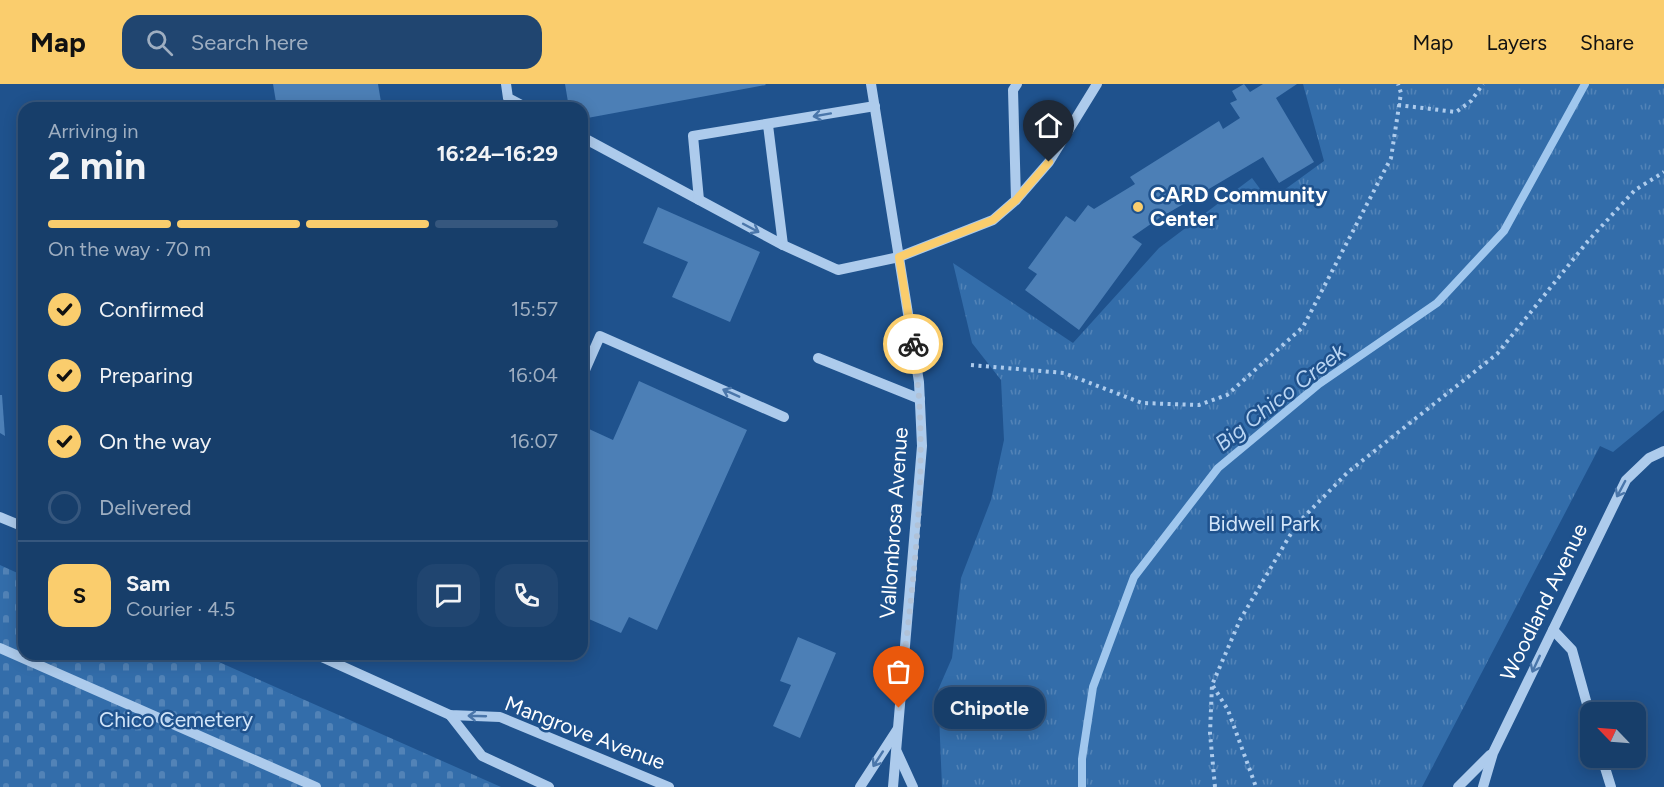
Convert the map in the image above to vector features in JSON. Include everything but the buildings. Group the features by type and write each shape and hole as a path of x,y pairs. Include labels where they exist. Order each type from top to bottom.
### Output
{"street":[{"path":"506,84 508,98 516,102"},
{"name":"Vallombrosa Avenue","path":"871,84 920,399 922,446 893,787"},
{"path":"1016,200 1013,90 1017,84"},
{"path":"588,140 783,245 838,270 899,257 993,220 1016,200 1049,162 1097,84"},
{"path":"699,200 693,136 875,106"},
{"path":"768,125 783,245"},
{"path":"588,363 600,336 784,417"},
{"path":"818,358 920,399"},
{"name":"Woodland Avenue","path":"1483,787 1493,753 1626,480 1649,458 1664,451"},
{"path":"0,517 18,524"},
{"path":"1552,630 1572,650 1587,702"},
{"path":"0,648 18,656"},
{"path":"27,660 316,787"},
{"name":"Mangrove Avenue","path":"328,660 450,716 500,717 669,787"},
{"name":"Mangrove Avenue","path":"450,716 482,756 549,787"},
{"path":"860,787 897,730"},
{"path":"896,750 913,787"},
{"path":"1458,787 1493,753"},
{"path":"1605,768 1611,787"}],"path":[{"path":"971,365 1064,373 1142,404 1199,405 1227,394 1302,327 1390,158 1401,93 1398,84"},
{"path":"1398,105 1456,112 1471,101 1483,84"},
{"path":"1215,787 1210,734 1212,685 1240,620 1296,525 1348,472 1497,354 1588,241 1635,190 1664,172"},
{"path":"1212,685 1228,710 1256,787"}],"green space":[{"name":"Bidwell Park","path":"1303,84 1664,84 1664,410 1613,452 1600,446 1422,787 942,787 938,690 952,658 961,578 991,500 1004,440 1001,380 972,343 953,263 1073,343 1159,248 1252,178 1269,201 1324,161"},
{"name":"Chico Cemetery","path":"0,565 18,573 18,660 215,660 501,787 0,787"}],"waterway":[{"name":"Big Chico Creek","path":"1082,787 1082,759 1093,687 1134,577 1218,468 1319,384 1437,303 1504,231 1585,84"}],"way so far":[{"path":"899,708 922,446 919,382 913,344"}],"place":[{"name":"CARD Community Center","path":"1138,207"},
{"name":"Chipotle","path":"899,708"}],"route":[{"path":"913,344 899,257 993,220 1016,200 1049,162"}]}
